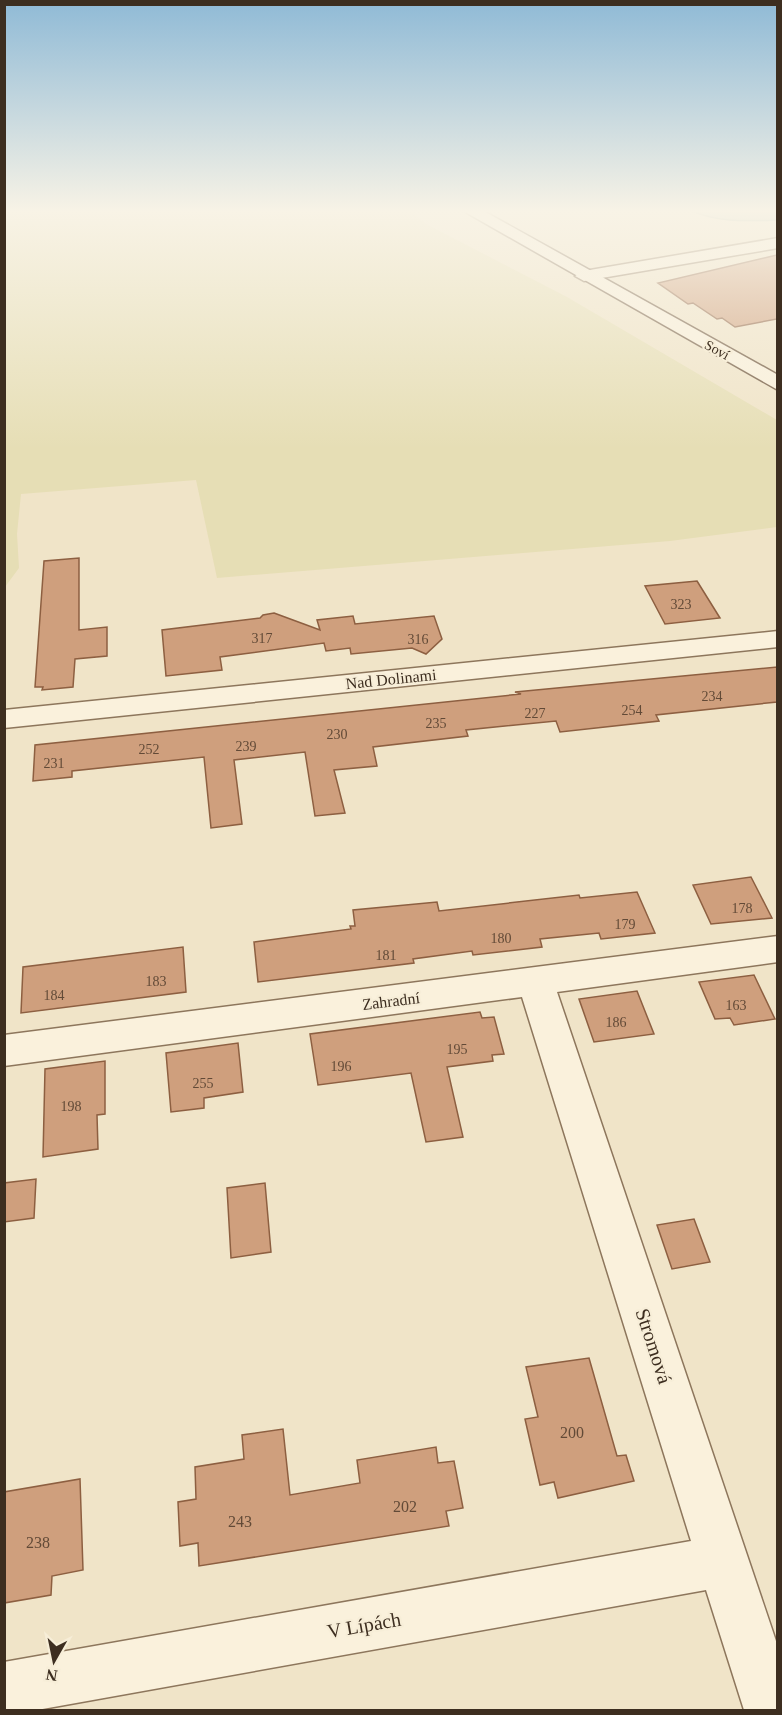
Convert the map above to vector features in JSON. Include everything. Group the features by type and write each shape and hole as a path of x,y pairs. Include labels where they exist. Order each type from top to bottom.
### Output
{"street":[{"name":"Soví","path":"607,289 777,384"},
{"name":"Nad Dolinami","path":"4,719 777,639"},
{"name":"Zahradní","path":"4,1051 777,949"},
{"name":"Stromová","path":"535,982 771,1710"},
{"name":"V Lípách","path":"4,1689 724,1561"}],"shaded area":[{"path":"5,289 552,289 777,420 777,527 670,541 217,578 196,480 21,494 17,534 19,568 5,587"}],"building":[{"path":"667,289 777,289 777,319 735,327 722,318 717,319 693,303 688,304"},
{"path":"79,558 79,630 107,627 107,656 75,659 73,687 42,690 43,687 35,687 44,561"},
{"path":"697,581 720,618 665,624 645,586"},
{"path":"274,613 320,630 317,620 353,616 355,624 434,616 442,639 426,654 412,648 351,654 350,648 326,651 324,643 220,657 222,670 166,676 162,630 260,618 263,615"},
{"path":"777,667 777,702 656,715 659,721 560,732 556,721 466,730 468,736 373,747 377,766 334,770 345,813 315,816 305,752 234,760 242,824 211,828 204,757 72,771 72,777 33,781 35,745 521,694 515,692"},
{"path":"751,877 772,918 711,924 693,885"},
{"path":"637,892 655,933 601,939 599,933 540,939 542,947 473,955 472,951 413,959 414,963 258,982 254,942 351,929 350,926 355,926 353,910 437,902 439,911 579,895 580,898"},
{"path":"183,947 186,992 21,1013 23,967"},
{"path":"754,975 775,1019 734,1025 730,1018 715,1019 699,982"},
{"path":"637,991 654,1034 594,1042 579,999"},
{"path":"480,1012 482,1018 494,1017 504,1054 492,1055 493,1061 447,1067 463,1137 426,1142 411,1073 318,1085 310,1034"},
{"path":"238,1043 243,1092 204,1098 204,1108 171,1112 166,1053"},
{"path":"105,1061 105,1114 97,1115 98,1149 43,1157 45,1069"},
{"path":"36,1179 34,1218 4,1222 4,1183"},
{"path":"265,1183 271,1252 231,1258 227,1188"},
{"path":"694,1219 710,1262 672,1269 657,1225"},
{"path":"589,1358 617,1456 626,1455 634,1481 558,1498 554,1482 540,1485 525,1419 538,1417 526,1367"},
{"path":"283,1429 290,1495 360,1483 357,1460 436,1447 438,1463 454,1461 463,1508 446,1511 449,1526 199,1566 198,1543 180,1546 178,1502 196,1499 195,1467 244,1459 242,1435"},
{"path":"80,1479 83,1570 52,1576 51,1595 4,1603 4,1492"}]}
